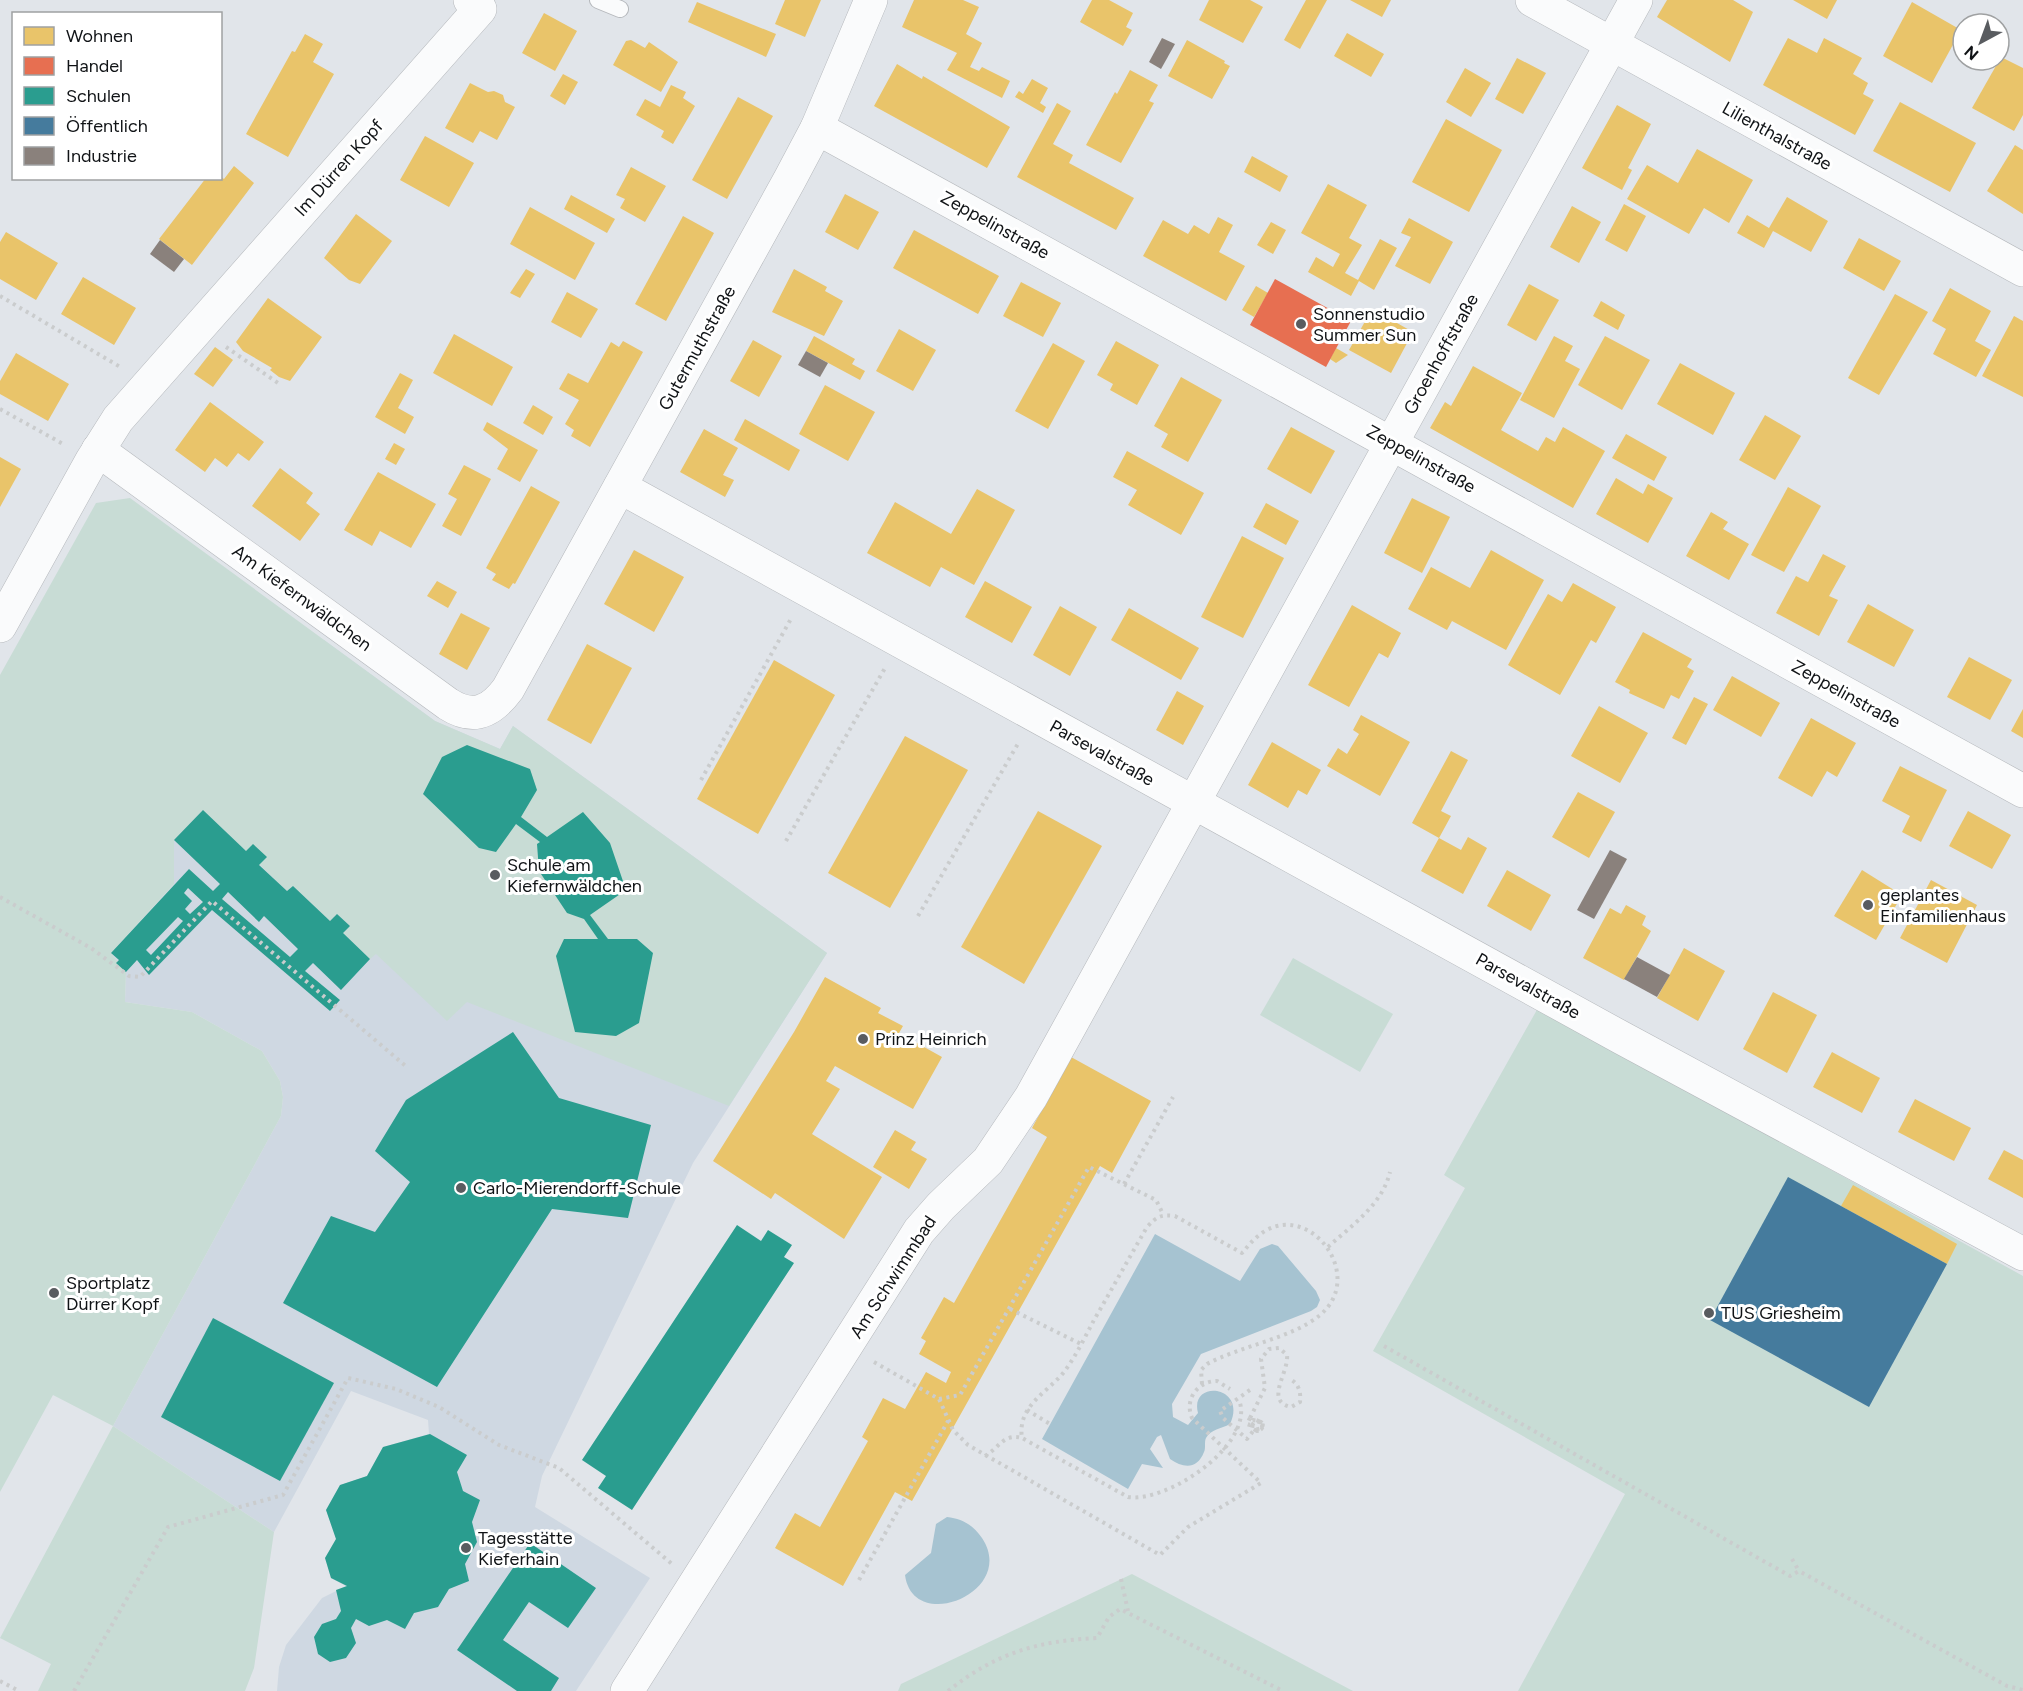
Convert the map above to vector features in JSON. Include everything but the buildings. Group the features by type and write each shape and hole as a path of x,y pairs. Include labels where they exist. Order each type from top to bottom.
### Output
{"street":[{"name":"Gutermuthstraße","path":"508,690 817,128 871,0"},
{"name":"Lilienthalstraße","path":"1532,0 2023,270"},
{"name":"Groenhoffstraße","path":"1193,802 1636,0"},
{"name":"Im Dürren Kopf","path":"0,626 111,428 479,3"},
{"name":"Zeppelinstraße","path":"817,128 2023,791"},
{"name":"Am Kiefernwäldchen","path":"95,455 454,708 469,714 484,712 496,704 508,690"},
{"name":"Parsevalstraße","path":"620,487 1035,716 2023,1254"},
{"name":"Am Schwimmbad","path":"627,1691 919,1231 941,1206 988,1161 1009,1133 1193,802"}],"lane":[{"path":"598,0 620,9"}],"path":[{"path":"0,296 149,383"},
{"path":"198,327 278,383"},
{"path":"0,409 95,455"},
{"path":"701,780 807,590"},
{"path":"786,841 900,642"},
{"name":"Parsevalstraße","path":"918,916 1035,716"},
{"path":"0,897 91,948 129,976 140,977 212,901 408,1068"},
{"path":"1124,1184 1173,1097"},
{"path":"939,1399 960,1395 1089,1167 1156,1200 1164,1214"},
{"path":"1328,1247 1375,1203 1386,1189 1390,1172"},
{"path":"1022,1438 1020,1427 1028,1410 1035,1399 1064,1372 1146,1227 1155,1218 1164,1214 1175,1216 1242,1253 1254,1239 1266,1230 1281,1226 1293,1226 1305,1230 1328,1247 1336,1260 1338,1276 1337,1287 1327,1309 1305,1325 1206,1364 1201,1370 1202,1384"},
{"path":"1010,1309 1081,1344"},
{"path":"848,1346 939,1399 953,1430 968,1445 1160,1555 1188,1527 1261,1483 1192,1418 1189,1404 1193,1394 1202,1384 1217,1381 1230,1389"},
{"path":"1384,1347 1790,1576 1799,1571"},
{"path":"1254,1426 1253,1419 1250,1425 1247,1424 1264,1394 1261,1359 1269,1349 1279,1348 1287,1354 1286,1372 1277,1392 1280,1403 1291,1407 1300,1402 1300,1397 1297,1385 1290,1379"},
{"path":"74,1691 168,1527 283,1495 348,1378 396,1389 428,1402 499,1445 559,1468 662,1557 697,1581"},
{"path":"1250,1390 1220,1408 1223,1418 1247,1439 1256,1420 1261,1421 1261,1428 1254,1426"},
{"path":"985,1456 1012,1435 1022,1438 1128,1497 1136,1498 1180,1484 1195,1476 1238,1431 1242,1418 1240,1403"},
{"path":"1028,1410 1050,1424"},
{"path":"859,1580 948,1420"},
{"path":"1792,1559 1799,1571 2007,1686 2023,1690"},
{"path":"1121,1580 1128,1611"},
{"path":"948,1691 974,1671 1016,1651 1062,1640 1097,1638 1114,1611 1128,1611 1283,1691"},
{"path":"0,1681 19,1691"}],"shaded area":[{"path":"324,640 435,721 500,749 513,726 827,953 693,1163 542,1476 535,1507 650,1578 576,1691 277,1691 279,1667 286,1645 322,1598 346,1586 331,1578 325,1558 336,1539 326,1510 340,1485 367,1476 383,1447 429,1434 428,1420 351,1391 274,1532 113,1426 281,1116 283,1097 280,1081 262,1051 192,1012 125,1002 126,972 111,953 174,884 174,840"}],"green space":[{"path":"130,498 435,721 500,749 513,726 827,953 729,1106 467,1002 447,1021 376,954 370,959 343,933 350,926 337,914 330,921 293,886 287,891 203,810 174,840 174,884 111,953 126,972 125,1002 192,1012 262,1051 280,1081 283,1097 281,1116 113,1426 53,1395 0,1492 0,675 96,503"},
{"path":"1293,958 1393,1014 1360,1072 1260,1015"},
{"name":"TUS Griesheim","path":"1538,1008 2023,1276 2023,1691 1518,1691 1625,1494 1373,1351 1465,1188 1444,1175"},
{"path":"113,1426 274,1532 254,1668 245,1691 38,1691 51,1664 0,1638"},
{"path":"1132,1574 1353,1691 898,1691 901,1684"}],"water":[{"path":"1155,1234 1240,1281 1260,1249 1272,1244 1278,1246 1316,1291 1320,1300 1317,1307 1311,1311 1201,1354 1172,1404 1173,1417 1188,1425 1198,1413 1198,1402 1202,1395 1209,1391 1217,1391 1225,1394 1231,1401 1233,1411 1230,1424 1208,1435 1201,1458 1189,1466 1170,1459 1161,1435 1157,1437 1150,1449 1163,1468 1142,1464 1128,1489 1042,1439"},
{"path":"947,1517 967,1523 982,1538 989,1558 986,1575 976,1589 960,1599 942,1604 925,1602 912,1593 905,1575 931,1553 936,1524"}],"place":[{"name":"Sonnenstudio Summer Sun","path":"1301,324"},
{"name":"Schule am Kiefernwäldchen","path":"495,875"},
{"name":"geplantes Einfamilienhaus","path":"1868,905"},
{"name":"Prinz Heinrich","path":"863,1039"},
{"name":"Carlo-Mierendorff-Schule","path":"461,1188"},
{"name":"Sportplatz Dürrer Kopf","path":"54,1293"},
{"name":"TUS Griesheim","path":"1709,1313"},
{"name":"Tagesstätte Kieferhain","path":"466,1548"}]}
